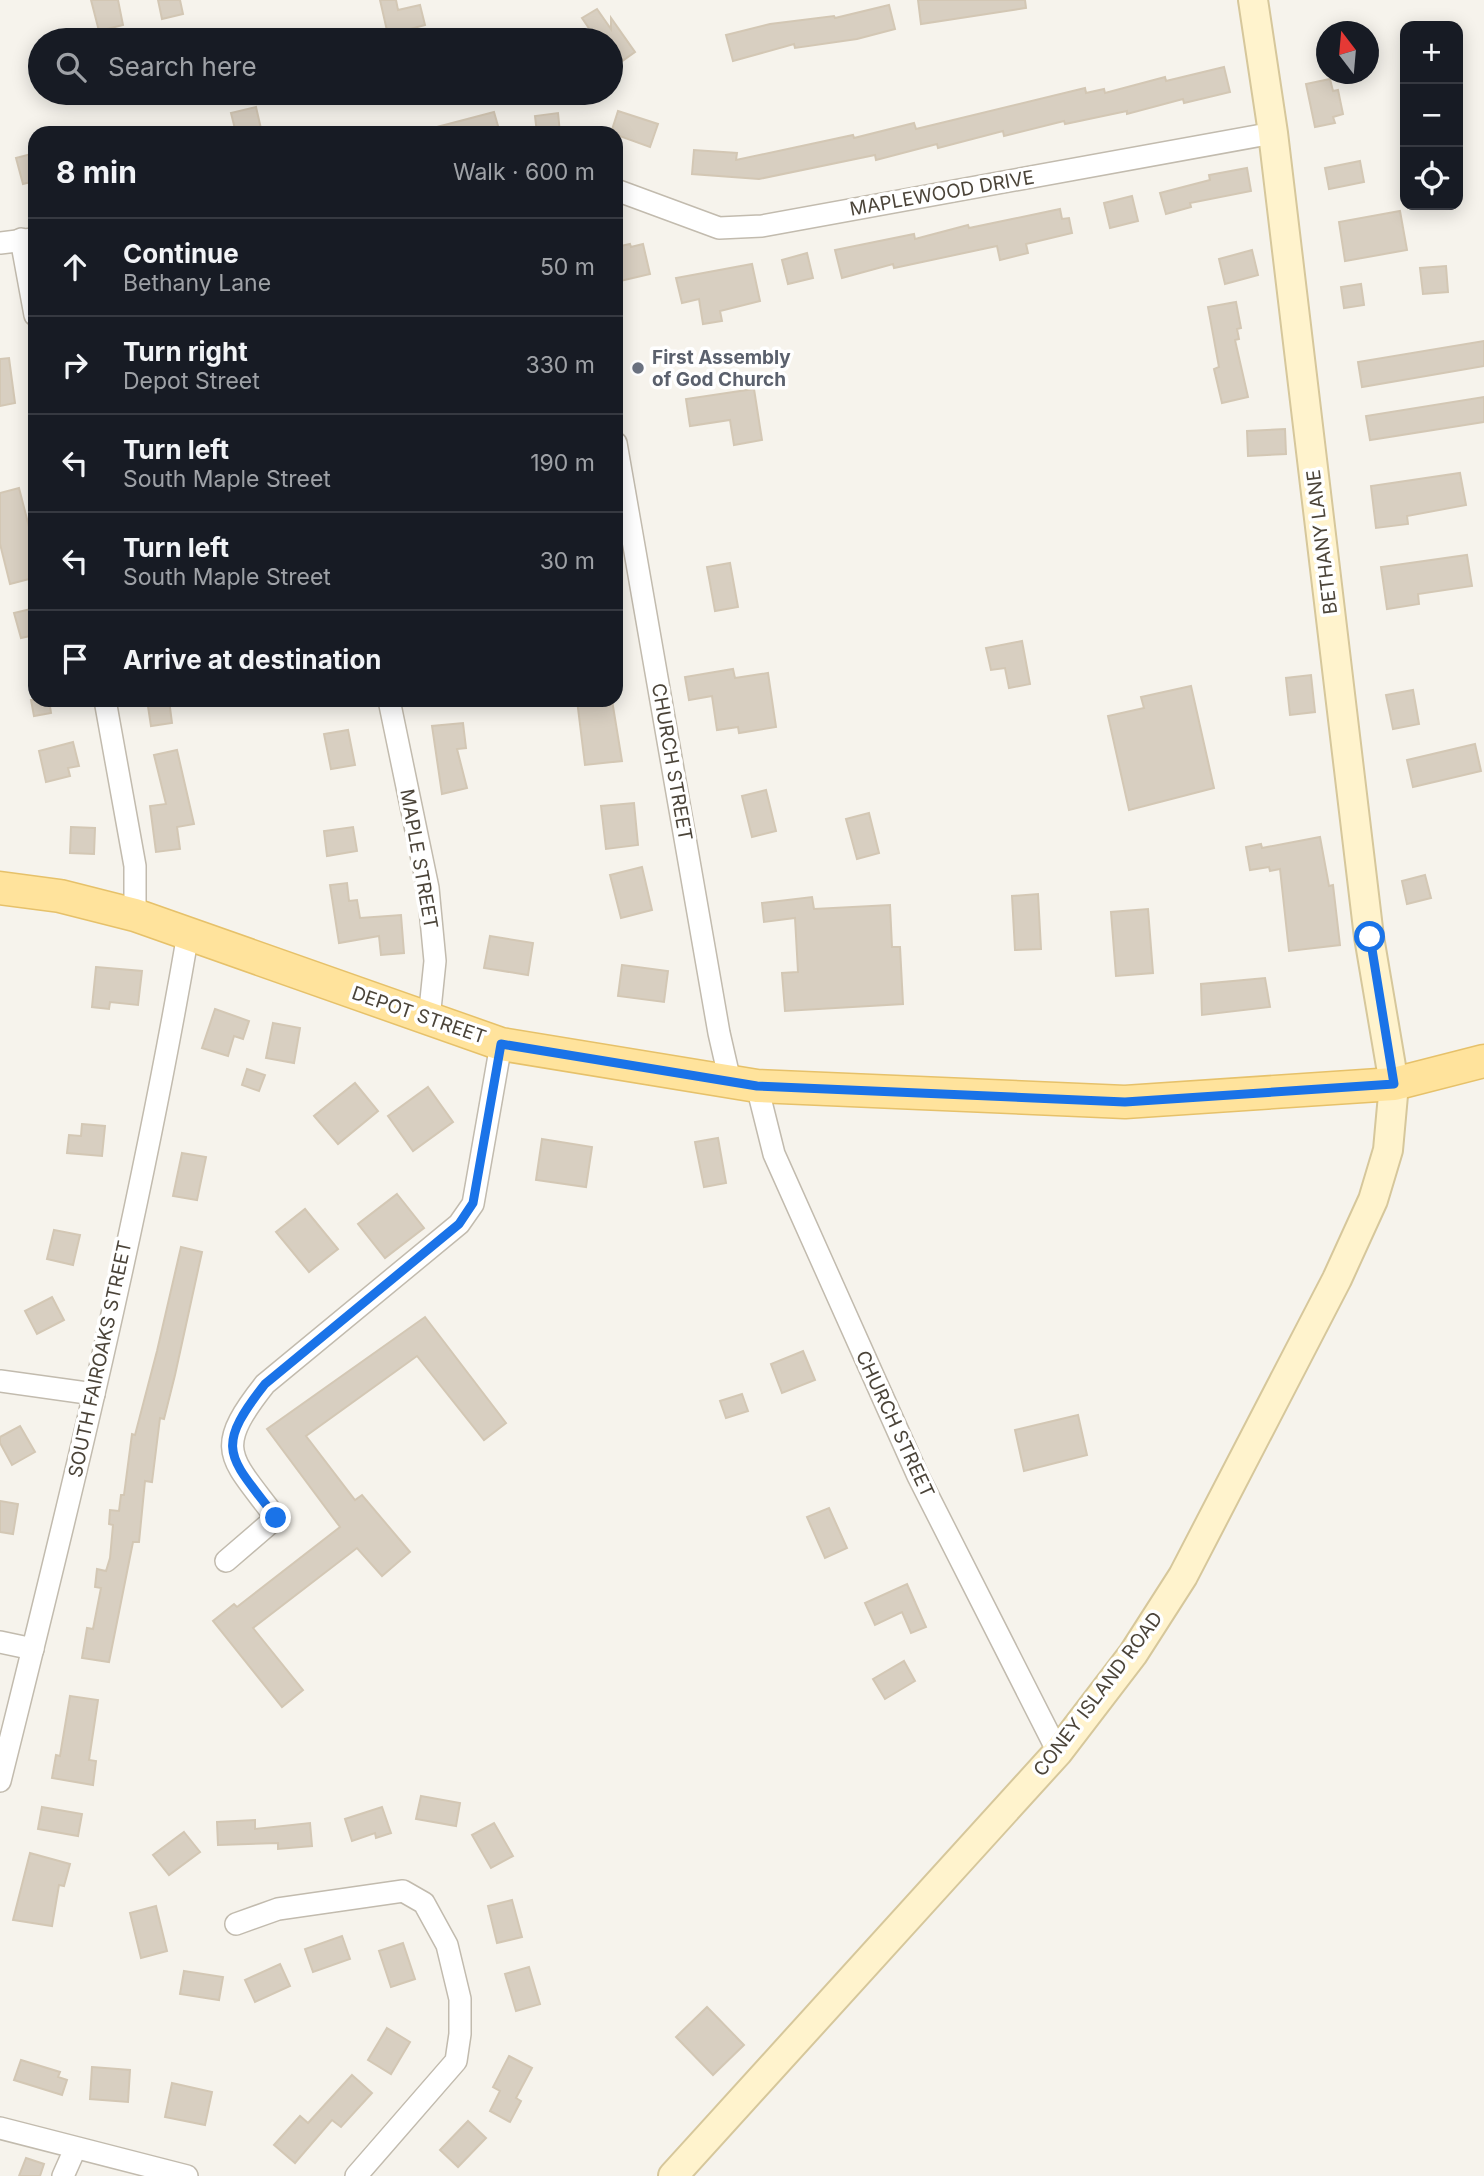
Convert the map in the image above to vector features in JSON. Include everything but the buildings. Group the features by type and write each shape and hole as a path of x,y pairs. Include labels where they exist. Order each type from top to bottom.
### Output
{"main road":[{"name":"DEPOT STREET","path":"0,888 60,896 135,915 501,1044 743,1083 1125,1102 1394,1084 1484,1061"}],"street":[{"name":"BETHANY LANE","path":"1253,0 1273,133 1370,937 1394,1084"},
{"name":"MAPLEWOOD DRIVE","path":"623,193 719,228 762,226 1273,133"},
{"path":"0,243 28,239"},
{"name":"CHURCH STREET","path":"623,483 719,1033 918,1476 1058,1752"},
{"path":"106,707 135,866 135,915"},
{"name":"MAPLE STREET","path":"390,707 428,888 435,961 429,1019"},
{"name":"SOUTH FAIROAKS STREET","path":"0,1782 94,1394 173,1021 188,934"},
{"path":"226,1561 276,1518 233,1460 233,1437 242,1413 265,1384 459,1224 473,1203 501,1044"},
{"name":"CONEY ISLAND ROAD","path":"673,2176 1058,1752 1133,1654 1184,1576 1337,1279 1373,1200 1388,1150 1394,1084"},
{"path":"0,1381 94,1394"},
{"path":"0,1642 33,1648"},
{"path":"236,1924 278,1909 403,1891 424,1903 447,1945 460,1999 460,2034 456,2061 356,2176"},
{"path":"0,2127 75,2149 187,2176"},
{"path":"63,2176 75,2149"}],"place":[{"name":"First Assembly of God Church","path":"638,368"}],"route":[{"path":"276,1518 233,1460 233,1437 242,1413 265,1384 459,1224 473,1203 501,1044 757,1086 1125,1102 1394,1084 1370,937"}]}
